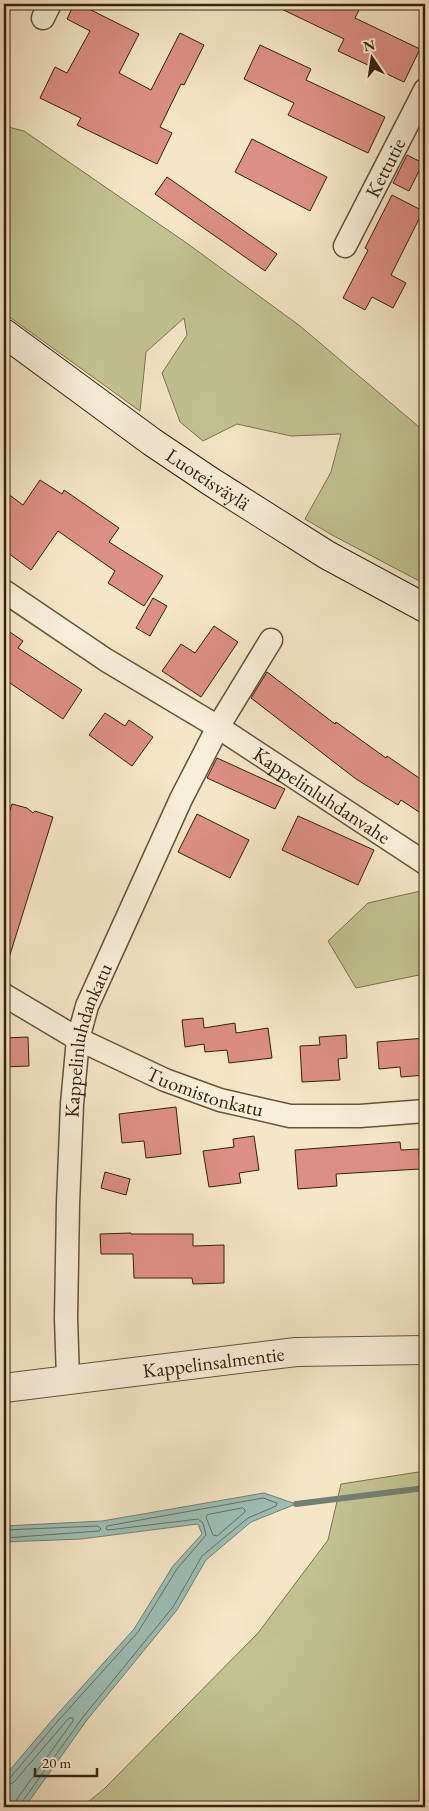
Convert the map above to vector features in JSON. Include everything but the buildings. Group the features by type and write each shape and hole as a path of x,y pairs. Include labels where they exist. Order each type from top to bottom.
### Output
{"main road":[{"name":"Luoteisväylä","path":"4,333 152,442 210,481 327,555 425,608"},
{"name":"Kappelinsalmentie","path":"4,1388 296,1352 425,1350"}],"street":[{"name":"Kettutie","path":"345,246 425,90"},
{"path":"4,591 106,660 218,727"},
{"name":"Kappelinluhdankatu","path":"68,1379 66,1318 68,1204 72,1104 78,1038 87,1006 181,799 218,727 272,640"},
{"name":"Kappelinluhdanvahe","path":"218,727 425,863"},
{"name":"Tuomistonkatu","path":"4,995 78,1038 165,1080 220,1100 290,1116 360,1116 425,1111"}],"green space":[{"path":"4,126 24,131 188,244 300,326 425,432 425,584 305,519 331,472 341,434 291,436 237,424 203,441 180,422 162,373 187,335 184,318 146,352 140,411 4,313"},
{"path":"425,890 425,979 419,975 356,988 328,941 368,903"},
{"path":"425,1471 425,1807 82,1807 104,1789 258,1633 328,1540 341,1484"}],"water":[{"path":"264,1493 296,1504 251,1522 206,1560 177,1610 87,1720 25,1807 4,1807 4,1777 134,1629 173,1566 202,1534 198,1524 81,1539 4,1542 4,1526 102,1521"}],"waterway":[{"path":"296,1504 425,1488"}]}
